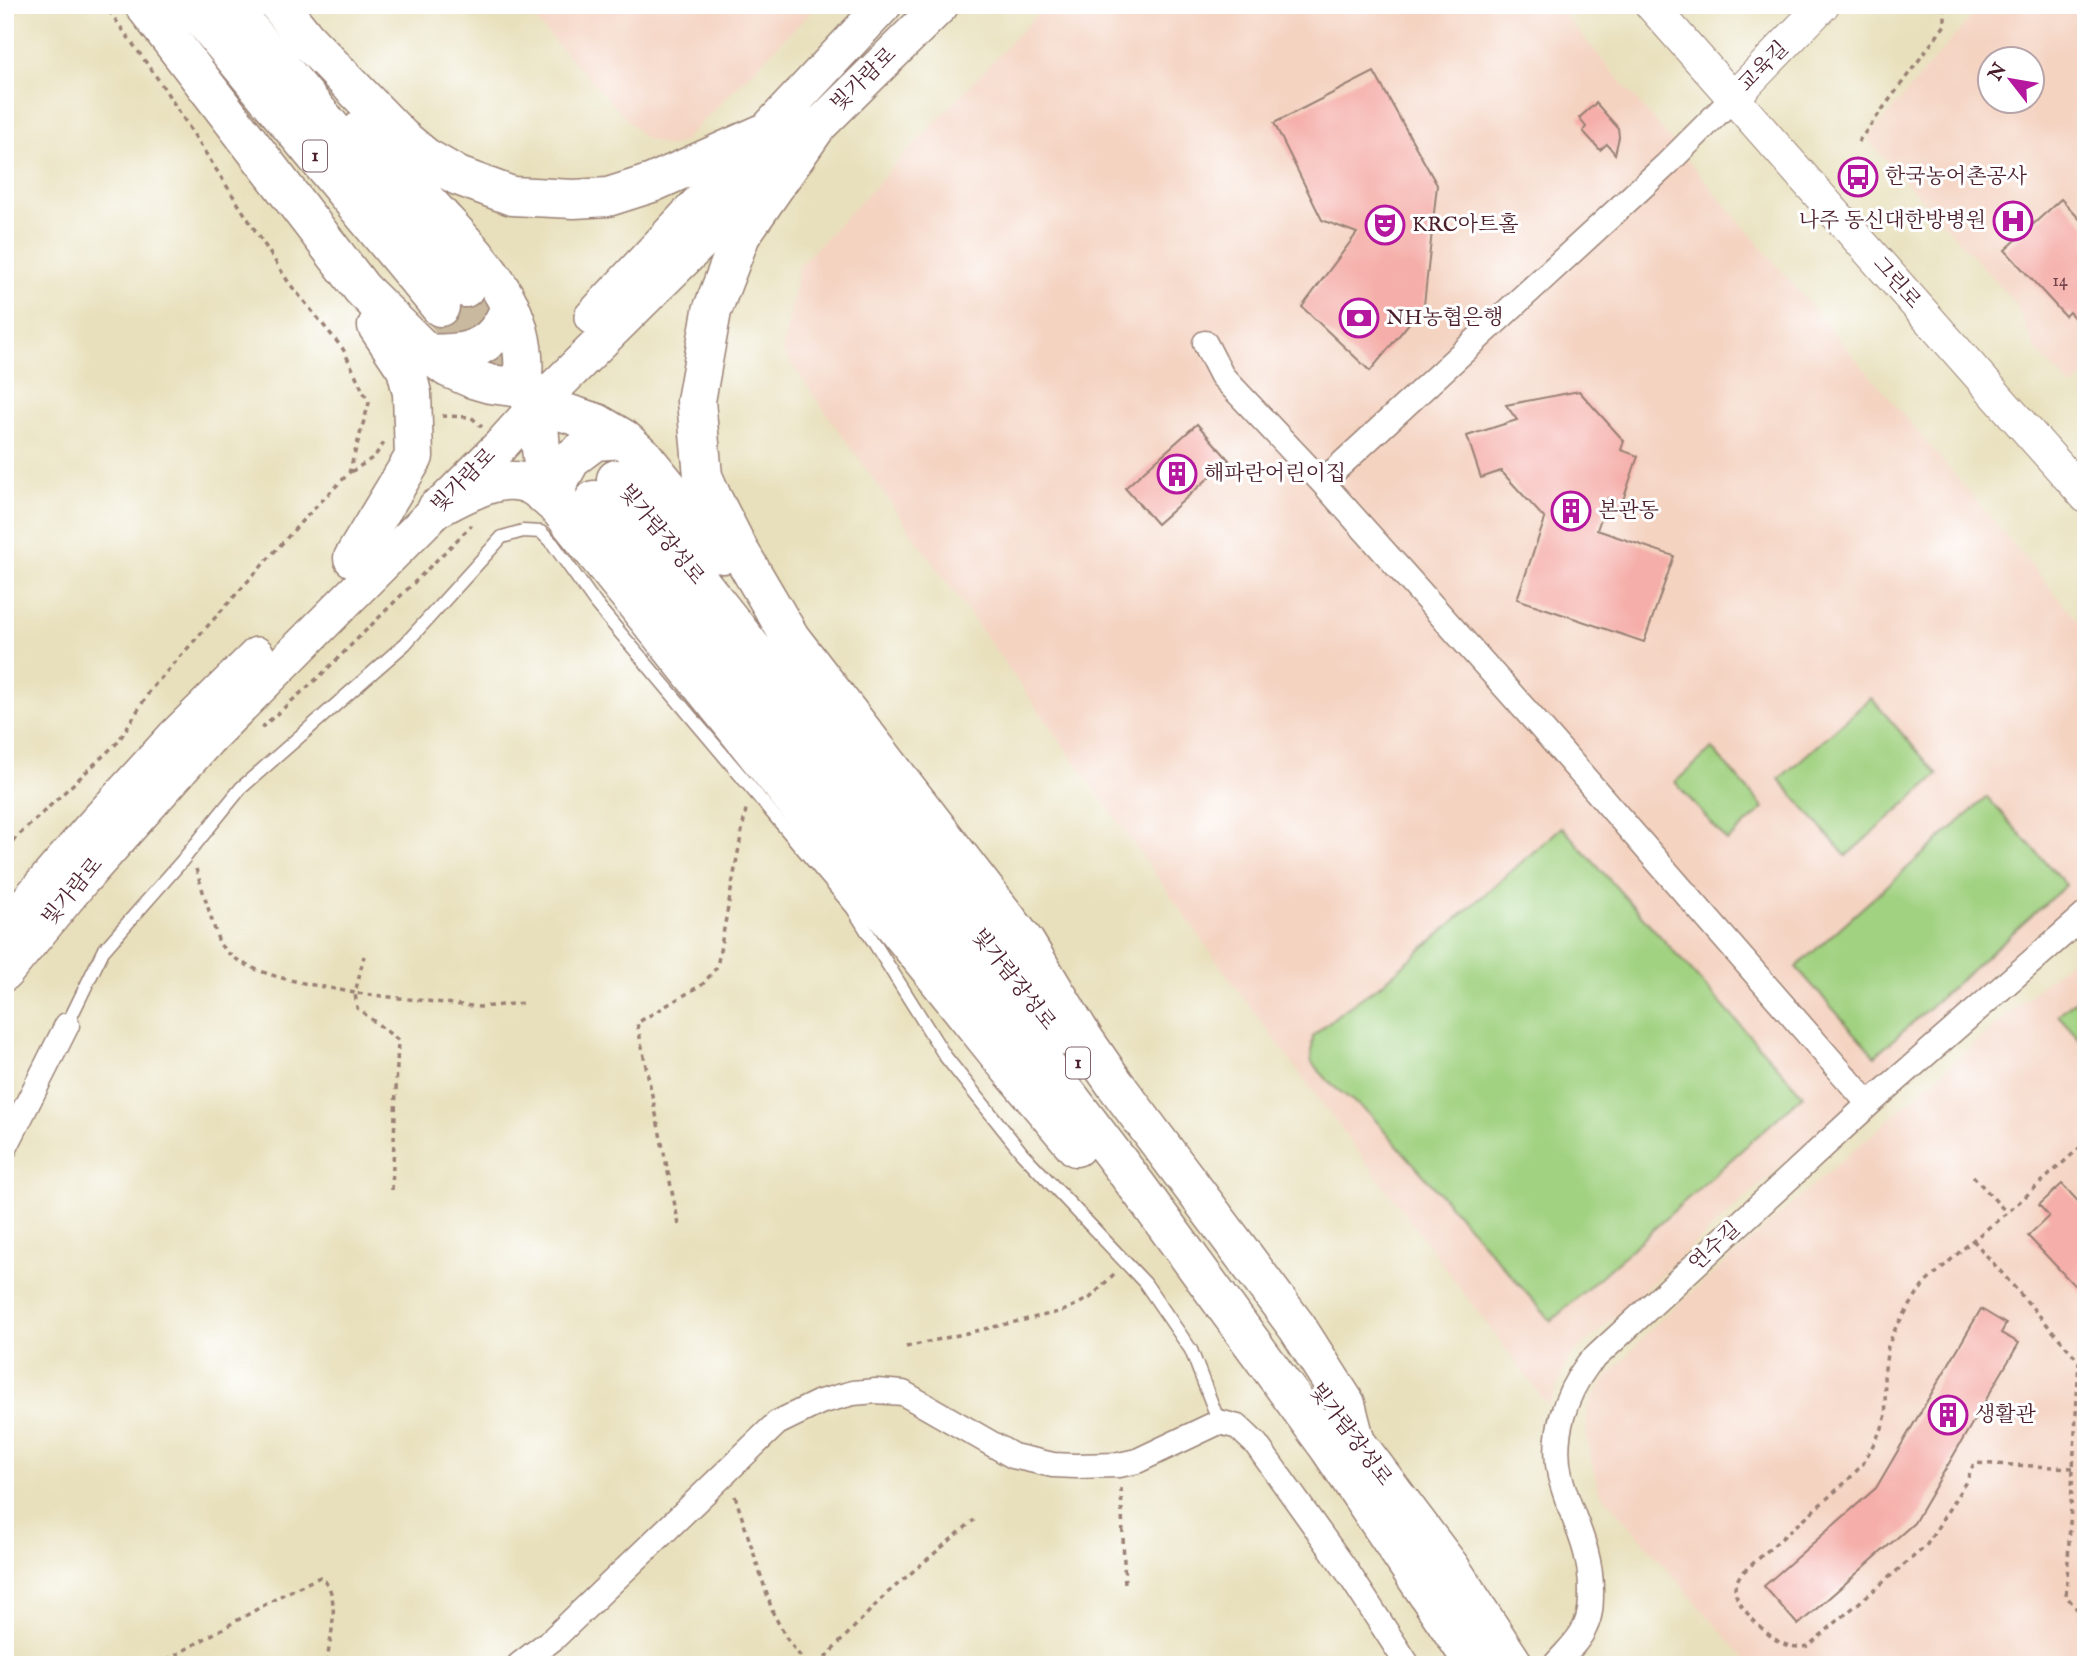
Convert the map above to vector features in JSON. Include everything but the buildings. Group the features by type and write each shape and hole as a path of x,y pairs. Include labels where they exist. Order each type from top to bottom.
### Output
{"highway":[{"path":"144,5 362,289 427,353 448,368 473,379 530,396 597,423 624,439 644,457 790,637 1025,942 1115,1084 1297,1327 1346,1404 1356,1443"},
{"name":"1","path":"191,5 452,298 229,5"},
{"path":"279,5 307,40 401,137 425,157 458,176 512,196 574,199 608,197 652,183 766,132"},
{"path":"307,40 373,144 484,264 500,286 518,324 550,492 589,495"},
{"path":"790,637 740,552 703,476 696,401 712,311 741,235 817,126"},
{"path":"353,558 414,457 414,404 406,369 367,312 362,289"},
{"path":"427,353 465,352 483,344 495,336 505,323 510,306"},
{"path":"589,495 557,485 572,458 595,441 624,439"},
{"path":"438,508 495,483 517,481 589,495"},
{"name":"빛가람장성로","path":"589,495 672,546 1017,984 1255,1299 1300,1368 1450,1567 1514,1665"},
{"name":"빛가람장성로","path":"589,495 1010,1069 1133,1216 1235,1349 1297,1438 1376,1517 1475,1665"}],"main road":[{"name":"빛가람로","path":"5,973 207,740 438,508 586,324 884,5"},
{"name":"빛가람로","path":"5,928 174,737 353,558 817,126 940,5"}],"street":[{"name":"그린로","path":"1651,5 2086,497"},
{"name":"교육길","path":"1733,98 1823,5"},
{"path":"1322,482 1666,165 1733,98"},
{"path":"1205,342 1222,376 1322,482 1537,723 1870,1104"},
{"name":"연수길","path":"1555,1665 1584,1629 1591,1609 1589,1559 1560,1476 1556,1446 1563,1411 1573,1384 1588,1364 1870,1104 2086,914"},
{"path":"5,1148 68,1025"},
{"path":"519,1665 554,1638 777,1423 820,1402 853,1393 876,1391 903,1392 1013,1456 1053,1465 1119,1465 1137,1461 1219,1422 1238,1427 1256,1444 1347,1571 1408,1665"}],"lane":[{"path":"68,1025 103,951 241,788 405,644 502,537 523,531 541,532 553,544 596,604 852,909 945,1056 1003,1130 1145,1283 1191,1350 1219,1422"}],"path":[{"path":"5,848 118,741 151,689 302,521 349,473 369,403 343,349 289,283 160,82 105,5"},
{"path":"1858,142 1945,25 1945,5"},
{"path":"679,1225 638,1023 703,984 717,967 751,790"},
{"path":"190,851 213,931 226,954 273,975 355,993 480,1007 524,1003"},
{"path":"364,956 355,993 357,1008 398,1040 392,1190"},
{"path":"2073,1468 1974,1463 1967,1480 1926,1546 1808,1646 1790,1646 1777,1640 1741,1606 1736,1596 1736,1582 1741,1574 1863,1464 1886,1415 1886,1359 1896,1327 1924,1284 2086,1142"},
{"path":"1973,1176 2007,1213"},
{"path":"1973,1240 2080,1361 2066,1596 2082,1615 2086,1615"},
{"path":"906,1347 1063,1311 1090,1298 1110,1276 1128,1264"},
{"path":"1119,1465 1125,1586"},
{"path":"727,1471 773,1613 807,1665"},
{"path":"818,1665 885,1595 974,1520"},
{"path":"158,1665 284,1594 320,1577 327,1582 332,1594 332,1624 327,1665"}],"shaded area":[{"path":"521,5 818,5 682,142 669,147 644,138"},
{"path":"1046,5 1556,5 2086,630 2086,890 1569,1358 1549,1407 1245,1000 782,351 799,266"},
{"name":"나주 동신대한방병원","path":"1981,5 2086,5 2086,375 2072,388 2035,349 2015,303 1867,139"},
{"path":"2086,946 2086,1665 1750,1665 1598,1489 1586,1436 1587,1406 1601,1385 1649,1330"}],"green space":[{"path":"1871,698 1938,775 1846,856 1779,779"},
{"path":"1712,749 1764,808 1727,841 1675,782"},
{"path":"1987,797 2066,885 1875,1056 1796,967"},
{"path":"1562,827 1803,1095 1551,1321 1371,1115 1333,1086 1311,1062 1313,1036 1337,1015 1383,983"},
{"path":"2086,991 2086,1046 2058,1015"}],"tunnel":[{"path":"465,288 517,354"},
{"path":"440,307 493,374"}],"place":[{"name":"한국농어촌공사","path":"1858,177"},
{"name":"나주 동신대한방병원","path":"2013,221"},
{"name":"KRC아트홀","path":"1385,225"},
{"name":"NH농협은행","path":"1359,318"},
{"name":"해파란어린이집","path":"1177,474"},
{"name":"본관동","path":"1571,511"},
{"name":"생활관","path":"1948,1415"}]}
